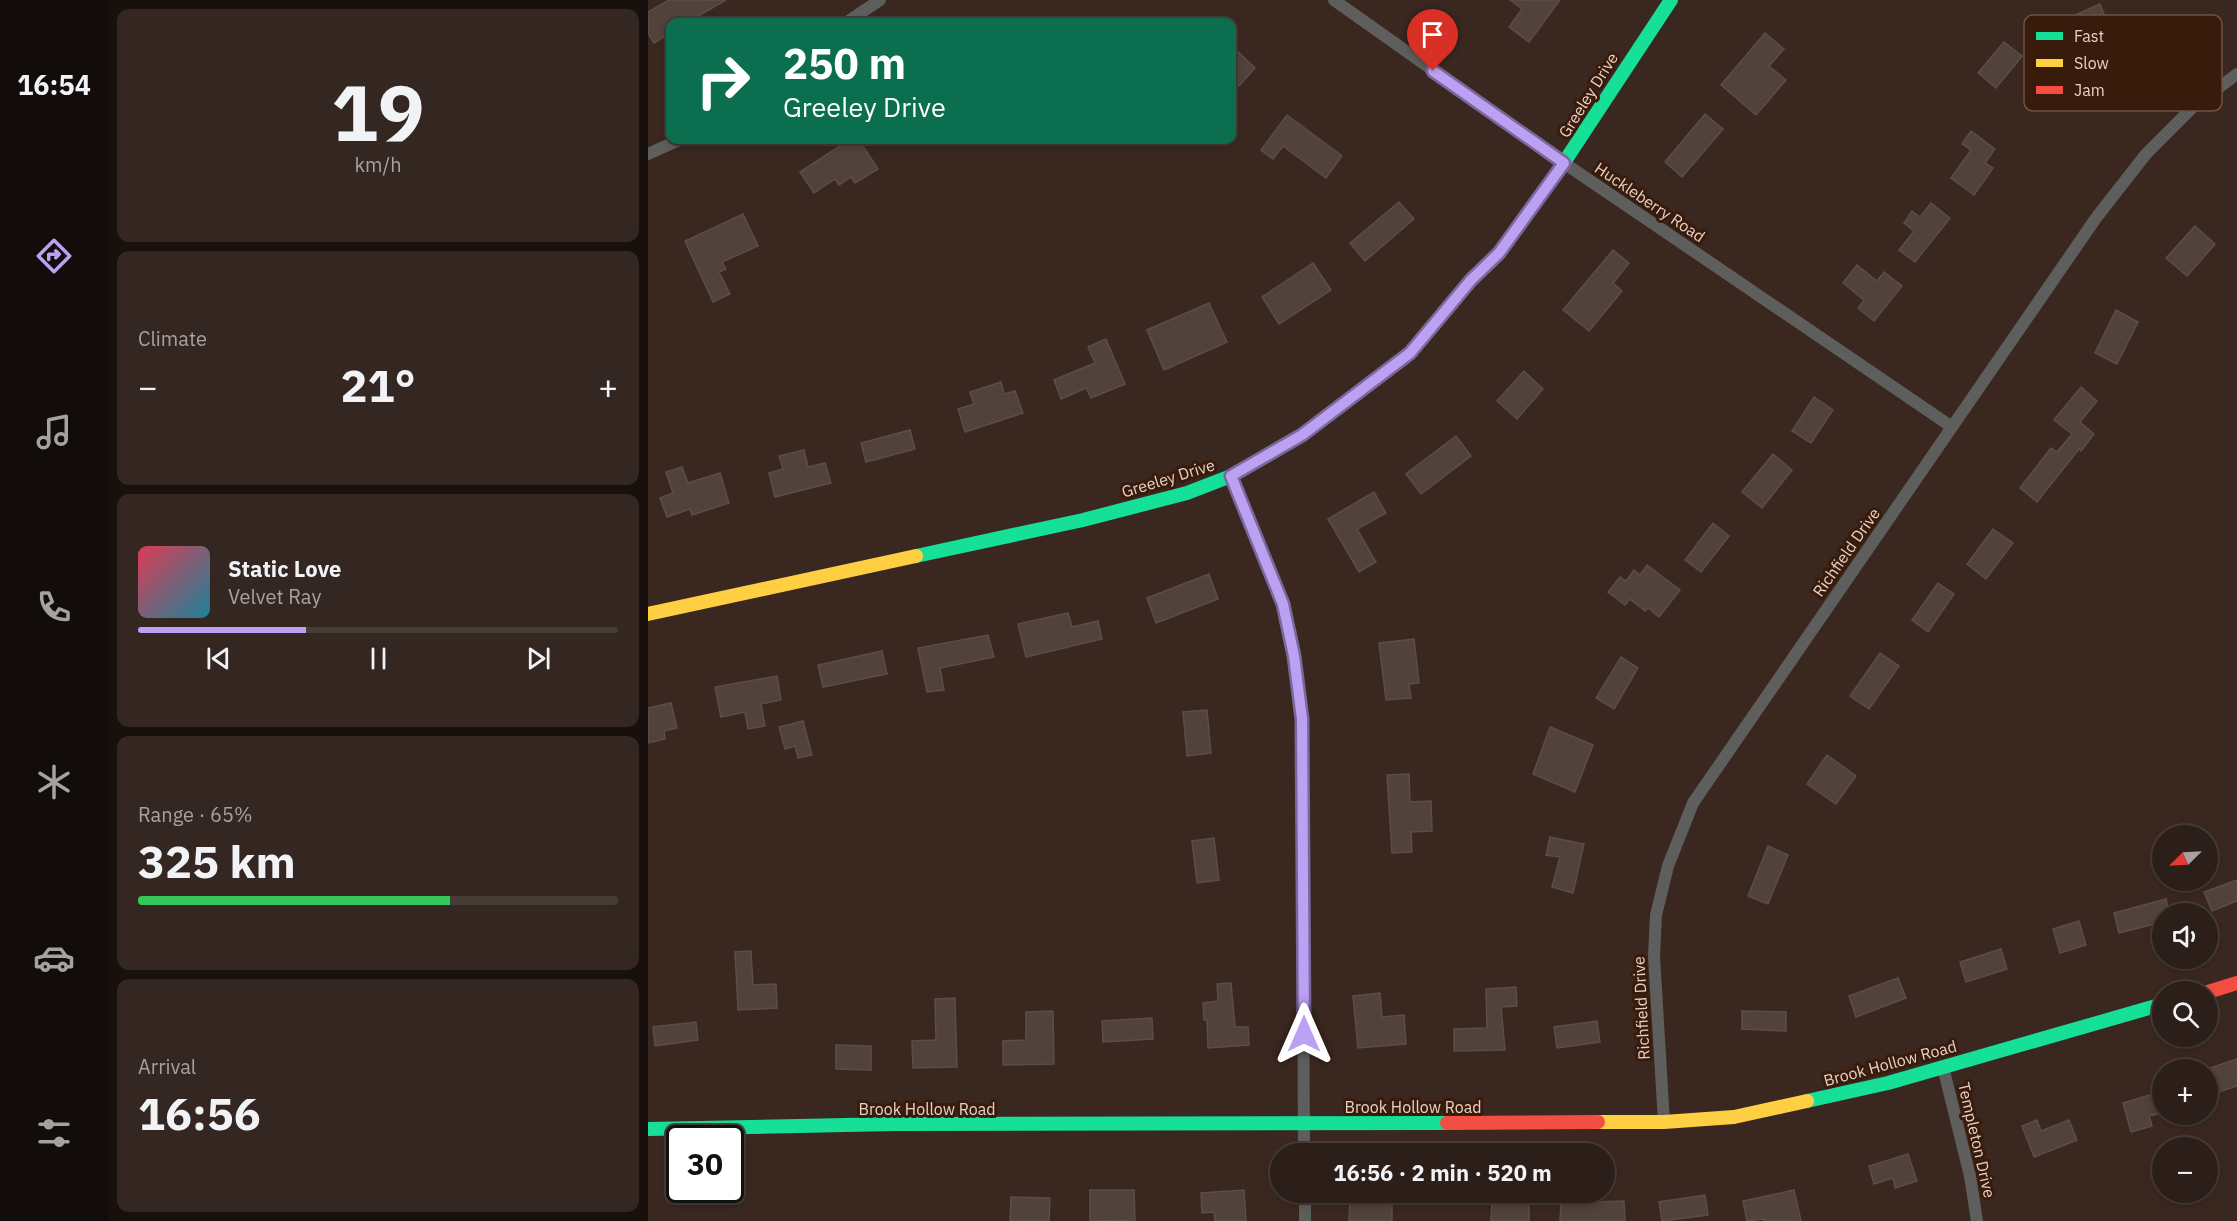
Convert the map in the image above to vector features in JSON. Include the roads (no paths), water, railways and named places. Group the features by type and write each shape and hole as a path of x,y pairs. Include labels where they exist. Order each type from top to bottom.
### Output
{"street":[{"path":"853,18 880,0"},
{"name":"Huckleberry Road","path":"1334,0 1564,163 1952,427"},
{"name":"Greeley Drive","path":"648,614 1083,520 1187,493 1231,476 1302,435 1410,353 1471,280 1499,253 1564,163 1671,0"},
{"name":"Richfield Drive","path":"2222,85 2237,74"},
{"name":"Richfield Drive","path":"1664,1122 1654,956 1656,915 1668,866 1693,803 2096,218 2146,154 2189,111"},
{"path":"648,154 670,144"},
{"path":"1231,476 1283,604 1294,656 1302,719 1304,1143"},
{"path":"2218,989 2237,983"},
{"name":"Brook Hollow Road","path":"648,1129 894,1124 1664,1122 1744,1115 1878,1085 2152,1007"},
{"name":"Templeton Drive","path":"1943,1067 1970,1176 1977,1221"},
{"path":"1305,1203 1305,1221"}]}
